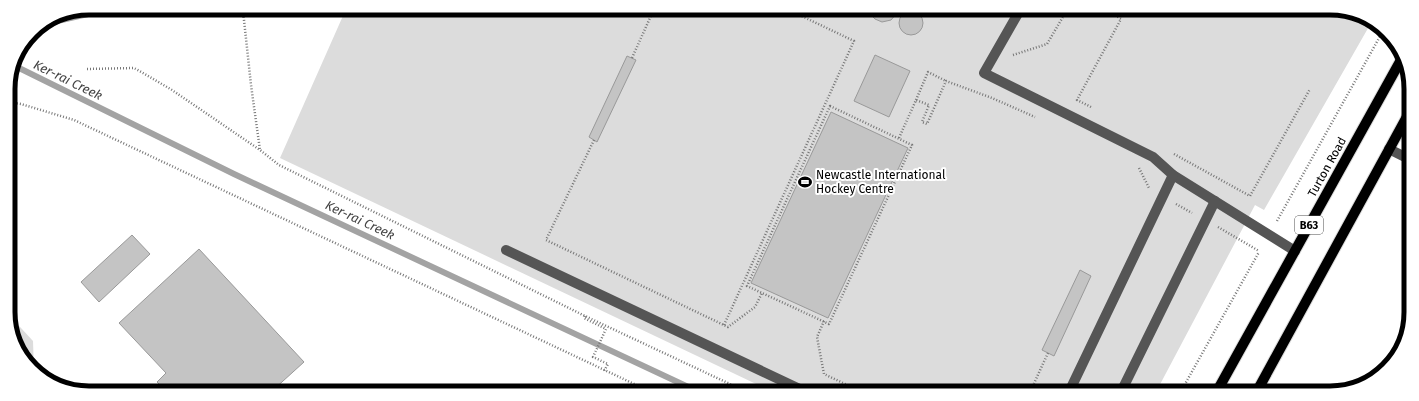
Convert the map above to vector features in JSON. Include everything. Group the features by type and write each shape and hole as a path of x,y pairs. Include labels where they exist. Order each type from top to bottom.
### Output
{"main road":[{"name":"Turton Road","path":"1220,386 1399,63"},
{"name":"B63","path":"1260,386 1404,122"}],"street":[{"path":"1017,15 984,73 1153,157 1173,175 1295,251"},
{"path":"1389,149 1404,156"},
{"path":"1072,386 1173,175"},
{"path":"1124,386 1215,201"},
{"path":"506,250 793,386"}],"path":[{"path":"243,15 260,150"},
{"path":"632,58 651,15"},
{"path":"724,325 854,41 799,15"},
{"path":"1012,55 1047,44 1064,15"},
{"path":"1091,107 1077,100 1121,19 1117,16"},
{"path":"1183,386 1381,35"},
{"path":"87,69 134,68 172,90 260,150 279,165 585,316 734,386"},
{"path":"899,138 928,72 1035,117"},
{"path":"916,100 929,106 922,122 927,124 946,80"},
{"path":"992,98 1000,82"},
{"path":"1174,154 1250,196 1310,89"},
{"path":"15,103 74,120 637,386"},
{"path":"830,106 899,138 912,145 860,252 829,324 747,286 779,220 830,106"},
{"path":"594,140 546,240 728,327 755,307 762,293"},
{"path":"1137,163 1149,188 1259,251"},
{"path":"790,306 793,302"},
{"path":"585,316 584,318 606,329 594,357 608,364 604,370"},
{"path":"824,321 818,337 824,374 849,386"},
{"path":"1033,386 1048,353"}],"shaded area":[{"name":"Newcastle International Hockey Centre","path":"343,15 1330,15 1349,18 1369,27 1264,210 1255,205 1159,386 760,386 280,158"},
{"path":"16,322 33,341 34,361 23,345"}],"building":[{"path":"895,15 891,20 882,22 872,16"},
{"path":"902,15 920,15 923,23 920,32 911,35 902,32 899,23"},
{"path":"875,55 910,71 889,117 854,101"},
{"path":"627,56 636,60 597,142 589,137"},
{"path":"831,112 908,148 828,318 751,283"},
{"path":"132,235 150,254 99,302 81,282"},
{"path":"199,249 304,362 278,386 161,386 157,382 166,373 119,323"},
{"path":"1080,270 1091,276 1054,356 1042,350"}],"waterway":[{"path":"69,18 83,15"},
{"name":"Ker-rai Creek","path":"18,68 234,174 686,386"}],"place":[{"name":"Newcastle International Hockey Centre","path":"805,182"}]}
